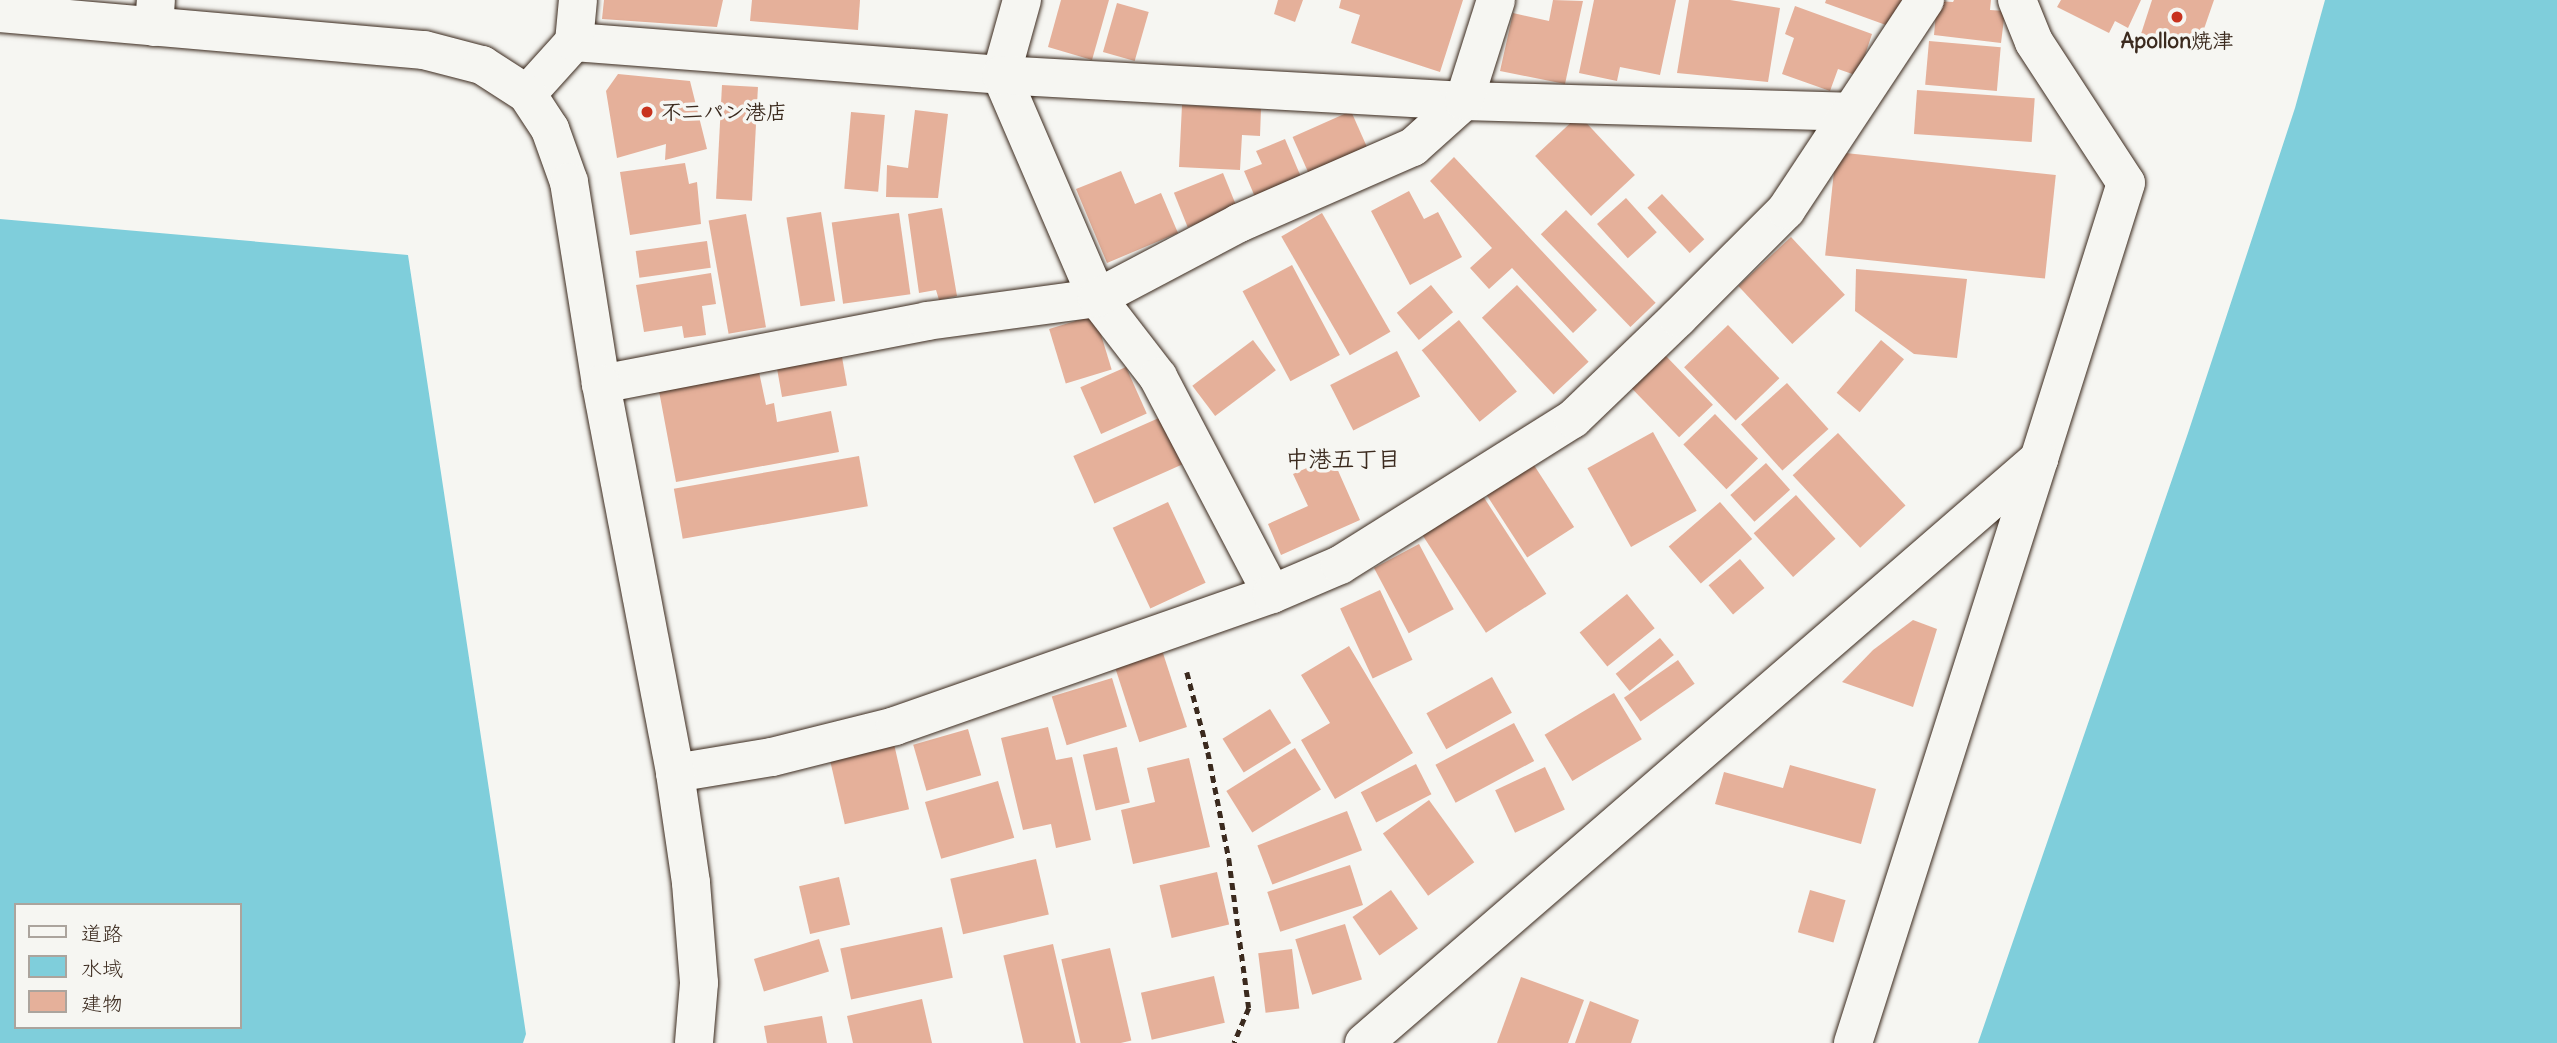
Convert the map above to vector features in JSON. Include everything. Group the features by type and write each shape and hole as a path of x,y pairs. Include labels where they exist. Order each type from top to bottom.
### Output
{"street":[{"path":"527,94 574,42 578,0"},
{"path":"1022,0 1001,75 1097,298 1158,377 1272,594"},
{"path":"601,384 927,321 1097,298 1239,223 1413,147 1464,101 1496,0"},
{"path":"675,773 772,757 895,726 1272,594 1340,565 1573,419 1786,210 1925,0"},
{"path":"1853,1043 2126,183 2034,42 2017,0"},
{"path":"0,13 155,13 424,50 482,65 527,94 550,129 569,182 601,384 675,773 691,883 699,983 694,1043"},
{"path":"574,42 1001,75 1464,101 1848,113"},
{"path":"1364,1043 2039,459"}],"path":[{"path":"1174,627 1209,751 1230,859 1249,1008 1234,1043"}],"water":[{"path":"2325,0 2557,0 2557,1043 1978,1043 2188,433 2295,108"},
{"path":"0,219 408,255 526,1034 523,1043 0,1043"}],"building":[{"path":"604,0 723,0 717,27 602,19"},
{"path":"752,0 860,0 858,30 750,21"},
{"path":"1061,0 1109,0 1092,60 1048,47"},
{"path":"1278,0 1303,0 1295,22 1274,14"},
{"path":"1341,0 1463,0 1440,72 1351,43 1360,15 1339,8"},
{"path":"1553,0 1583,1 1565,84 1500,71 1513,13 1549,21"},
{"path":"1594,0 1676,0 1660,75 1620,67 1617,81 1579,73"},
{"path":"1689,0 1730,0 1780,8 1768,82 1677,73"},
{"path":"1826,0 1912,0 1897,29 1825,3"},
{"path":"1991,0 1990,10 2005,11 2001,43 1934,35 1937,1"},
{"path":"2061,0 2141,0 2128,28 2115,21 2109,33 2057,7"},
{"name":"Apollon焼津","path":"2152,0 2214,0 2196,52 2141,34"},
{"path":"1117,3 1149,12 1135,61 1103,52"},
{"path":"1795,6 1872,34 1858,76 1838,69 1830,91 1782,74 1794,38 1785,34"},
{"path":"1929,41 2001,47 1997,91 1925,85"},
{"path":"618,74 690,81 707,149 665,160 666,144 617,158 606,91"},
{"path":"722,85 758,87 752,201 716,199"},
{"path":"1917,90 2035,98 2032,142 1914,134"},
{"path":"1182,105 1261,109 1260,136 1242,135 1240,170 1179,167"},
{"path":"915,110 948,114 938,198 886,197 887,165 908,168"},
{"path":"1351,111 1367,147 1308,173 1293,137"},
{"path":"851,112 885,115 878,192 844,189"},
{"path":"1579,115 1635,175 1591,216 1535,156"},
{"path":"1285,139 1301,177 1255,197 1244,171 1262,164 1256,151"},
{"path":"1836,152 2056,175 2045,279 1825,255"},
{"path":"1454,157 1597,310 1573,333 1512,268 1489,289 1470,268 1492,248 1430,181"},
{"path":"685,163 689,184 697,182 701,224 630,235 620,172"},
{"path":"1121,171 1135,204 1161,193 1178,233 1107,263 1076,189"},
{"path":"1223,173 1237,207 1188,227 1174,193"},
{"path":"1409,191 1424,219 1438,212 1462,257 1410,285 1371,211"},
{"path":"1662,194 1704,239 1690,253 1647,208"},
{"path":"1626,198 1657,232 1628,258 1597,224"},
{"path":"942,208 957,296 939,300 936,290 919,293 908,214"},
{"path":"1566,210 1656,303 1630,327 1541,234"},
{"path":"821,212 835,301 801,306 786,217"},
{"path":"899,213 910,294 843,304 832,222"},
{"path":"1322,213 1390,332 1350,355 1281,236"},
{"path":"746,214 766,327 729,334 709,221"},
{"path":"1791,237 1845,295 1792,344 1738,286"},
{"path":"707,241 711,268 639,278 636,251"},
{"path":"1292,265 1340,355 1290,381 1243,291"},
{"path":"1856,269 1967,279 1957,358 1914,354 1855,311"},
{"path":"711,273 716,304 702,306 706,335 684,338 682,326 644,332 636,285"},
{"path":"1431,285 1453,312 1419,340 1397,313"},
{"path":"1517,285 1589,362 1554,395 1482,318"},
{"path":"1095,315 1112,370 1066,384 1049,329"},
{"path":"1459,320 1517,391 1480,422 1422,350"},
{"path":"1728,325 1779,378 1736,421 1684,367"},
{"path":"1253,340 1276,370 1215,416 1192,386"},
{"path":"1881,340 1904,359 1860,412 1837,393"},
{"path":"1397,351 1420,396 1353,430 1330,385"},
{"path":"1665,355 1713,405 1679,437 1631,388"},
{"path":"842,357 847,386 782,397 777,368"},
{"path":"1126,367 1147,414 1101,434 1080,387"},
{"path":"759,372 766,405 774,403 777,422 831,411 839,452 676,482 659,391"},
{"path":"1787,383 1828,429 1782,471 1741,424"},
{"path":"1715,414 1758,459 1726,489 1683,445"},
{"path":"1161,417 1182,465 1094,504 1073,456"},
{"path":"1653,432 1697,511 1631,547 1587,468"},
{"path":"1838,433 1906,505 1860,548 1793,475"},
{"path":"859,456 868,506 683,539 674,489"},
{"path":"1332,457 1360,520 1281,555 1268,524 1308,506 1293,474"},
{"path":"1530,459 1574,527 1527,557 1483,489"},
{"path":"1766,463 1790,490 1754,522 1730,495"},
{"path":"1481,493 1546,594 1486,633 1421,532"},
{"path":"1796,495 1835,539 1793,577 1754,533"},
{"path":"1168,502 1206,583 1150,608 1113,528"},
{"path":"1720,502 1752,539 1701,584 1669,547"},
{"path":"1419,544 1454,609 1409,633 1374,568"},
{"path":"1740,559 1764,588 1733,614 1709,585"},
{"path":"1380,590 1413,660 1373,678 1340,609"},
{"path":"1627,594 1655,628 1607,667 1580,632"},
{"path":"1913,620 1937,629 1913,707 1842,682 1873,650"},
{"path":"1660,638 1674,655 1630,691 1616,674"},
{"path":"1349,646 1413,753 1335,799 1301,740 1330,723 1301,675"},
{"path":"1161,647 1187,727 1139,742 1113,662"},
{"path":"1678,660 1695,684 1641,722 1624,698"},
{"path":"1492,677 1512,713 1446,749 1426,713"},
{"path":"1112,678 1127,727 1067,745 1052,696"},
{"path":"1614,693 1642,739 1572,781 1545,735"},
{"path":"1270,709 1291,743 1244,773 1223,739"},
{"path":"1514,723 1534,761 1456,803 1435,765"},
{"path":"1048,727 1056,760 1072,757 1091,840 1056,848 1051,824 1023,830 1001,738"},
{"path":"968,729 981,775 926,791 913,745"},
{"path":"894,744 909,809 845,824 830,759"},
{"path":"1117,747 1130,803 1096,810 1083,755"},
{"path":"1295,748 1321,790 1252,832 1226,791"},
{"path":"1189,758 1210,847 1133,864 1121,810 1155,802 1147,768"},
{"path":"1416,764 1431,794 1376,822 1361,792"},
{"path":"1790,765 1876,789 1861,844 1715,804 1724,772 1783,788"},
{"path":"1545,767 1565,810 1515,833 1495,790"},
{"path":"998,781 1014,838 941,859 925,802"},
{"path":"1429,800 1474,862 1428,896 1383,834"},
{"path":"1347,811 1362,850 1272,885 1257,845"},
{"path":"1036,859 1049,915 963,934 950,879"},
{"path":"1350,865 1363,905 1280,932 1267,892"},
{"path":"1217,872 1229,925 1172,938 1160,885"},
{"path":"839,877 850,925 810,934 799,886"},
{"path":"1391,890 1418,929 1379,955 1352,917"},
{"path":"1810,890 1846,900 1833,942 1798,932"},
{"path":"1345,924 1362,979 1312,995 1295,939"},
{"path":"942,927 953,978 851,999 840,949"},
{"path":"819,939 829,972 764,991 754,959"},
{"path":"1053,944 1076,1043 1024,1043 1003,955"},
{"path":"1110,948 1131,1041 1081,1043 1061,959"},
{"path":"1292,949 1299,1009 1266,1013 1258,953"},
{"path":"1214,976 1225,1023 1152,1040 1141,993"},
{"path":"1521,977 1584,1000 1568,1043 1497,1043"},
{"path":"922,999 932,1043 853,1043 847,1016"},
{"path":"1590,1001 1639,1020 1631,1043 1575,1043"},
{"path":"822,1016 827,1043 767,1043 764,1026"}],"place":[{"name":"Apollon焼津","path":"2177,17"},
{"name":"不二パン港店","path":"647,112"}],"district":[{"name":"中港五丁目","path":"1343,459"}]}
